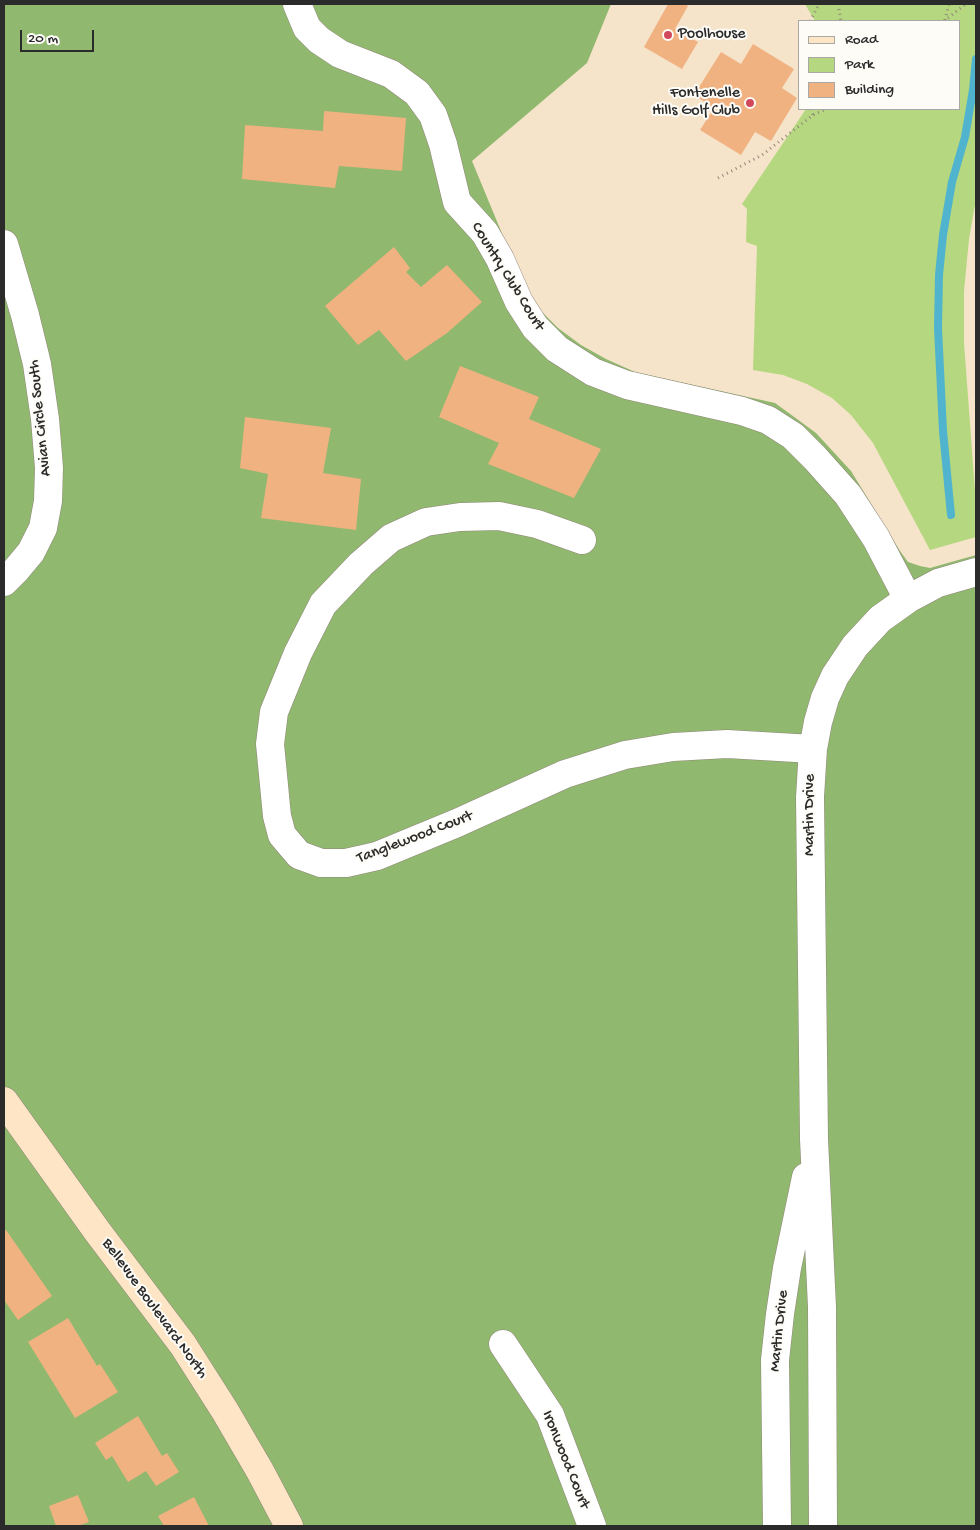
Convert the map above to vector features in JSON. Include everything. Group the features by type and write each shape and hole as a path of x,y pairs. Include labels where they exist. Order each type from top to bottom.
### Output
{"main road":[{"name":"Bellevue Boulevard North","path":"5,1108 183,1345 256,1463 289,1526"}],"street":[{"name":"Country Club Court","path":"297,4 307,28 319,40 340,54 390,74 417,93 433,115 443,144 457,202 484,233 500,259 519,302 535,327 557,349 593,372 627,385 742,411 768,420 793,436 848,495 876,538 908,599"},
{"name":"Avian Circle South","path":"4,244 37,364 45,419 49,468 48,501 43,528 31,552 4,582"},
{"name":"Tanglewood Court","path":"582,540 537,524 498,516 460,517 426,522 390,538 361,564 323,604 298,653 274,712 270,744 277,816 282,835 299,855 321,863 346,863 376,856 457,823 565,774 625,756 673,747 727,744 812,749"},
{"name":"Martin Drive","path":"824,1526 822,1307 814,1139 810,797 812,749 818,722 835,676 855,646 874,625 908,599 938,583 976,572"},
{"name":"Martin Drive","path":"777,1526 775,1360 787,1268 814,1139"},
{"name":"Ironwood Court","path":"503,1344 550,1415 592,1526"}],"path":[{"path":"811,20 819,4"},
{"path":"838,4 841,20"},
{"path":"944,20 949,4"},
{"path":"945,20 966,4"},
{"path":"812,110 813,115"},
{"path":"718,178 762,155 813,115 824,110"}],"green space":[{"path":"4,4 611,4 587,63 472,161 515,265 539,309 558,328 581,345 635,372 775,403 816,433 851,471 908,562 930,568 976,555 976,1526 4,1526"},
{"path":"805,4 976,4 976,199 969,239 964,291 964,343 976,504 976,537 930,550 873,443 851,415 832,398 807,384 783,375 753,370 757,246 746,242 747,209 742,204 805,110 960,110 960,20 814,20"}],"building":[{"name":"Poolhouse","path":"668,4 685,4 688,6 675,29 698,42 682,69 644,47"},
{"name":"Fontenelle Hills Golf Club","path":"753,44 794,69 782,88 797,98 771,141 755,132 741,155 700,130 714,108 694,95 721,52 741,64"},
{"path":"324,111 406,118 402,171 339,166 335,188 242,179 245,125 323,131"},
{"path":"394,247 410,268 406,272 421,287 447,265 482,302 447,333 406,361 379,330 358,345 325,306"},
{"path":"460,366 539,397 529,419 601,449 574,498 488,464 499,443 439,417"},
{"path":"245,417 331,428 323,473 361,479 356,530 261,518 268,474 240,468"},
{"path":"6,1230 52,1296 18,1320 4,1300 4,1232"},
{"path":"68,1318 97,1366 100,1364 118,1392 75,1418 28,1342"},
{"path":"138,1416 162,1456 167,1453 179,1472 156,1486 146,1471 128,1482 112,1456 106,1460 95,1443"},
{"path":"78,1495 89,1522 77,1526 56,1526 49,1506"},
{"path":"194,1497 209,1526 164,1526 158,1516"}],"waterway":[{"path":"951,515 943,431 938,328 939,275 943,235 952,182 965,137 976,59"}],"place":[{"name":"Poolhouse","path":"668,35"},
{"name":"Fontenelle Hills Golf Club","path":"750,103"}]}
